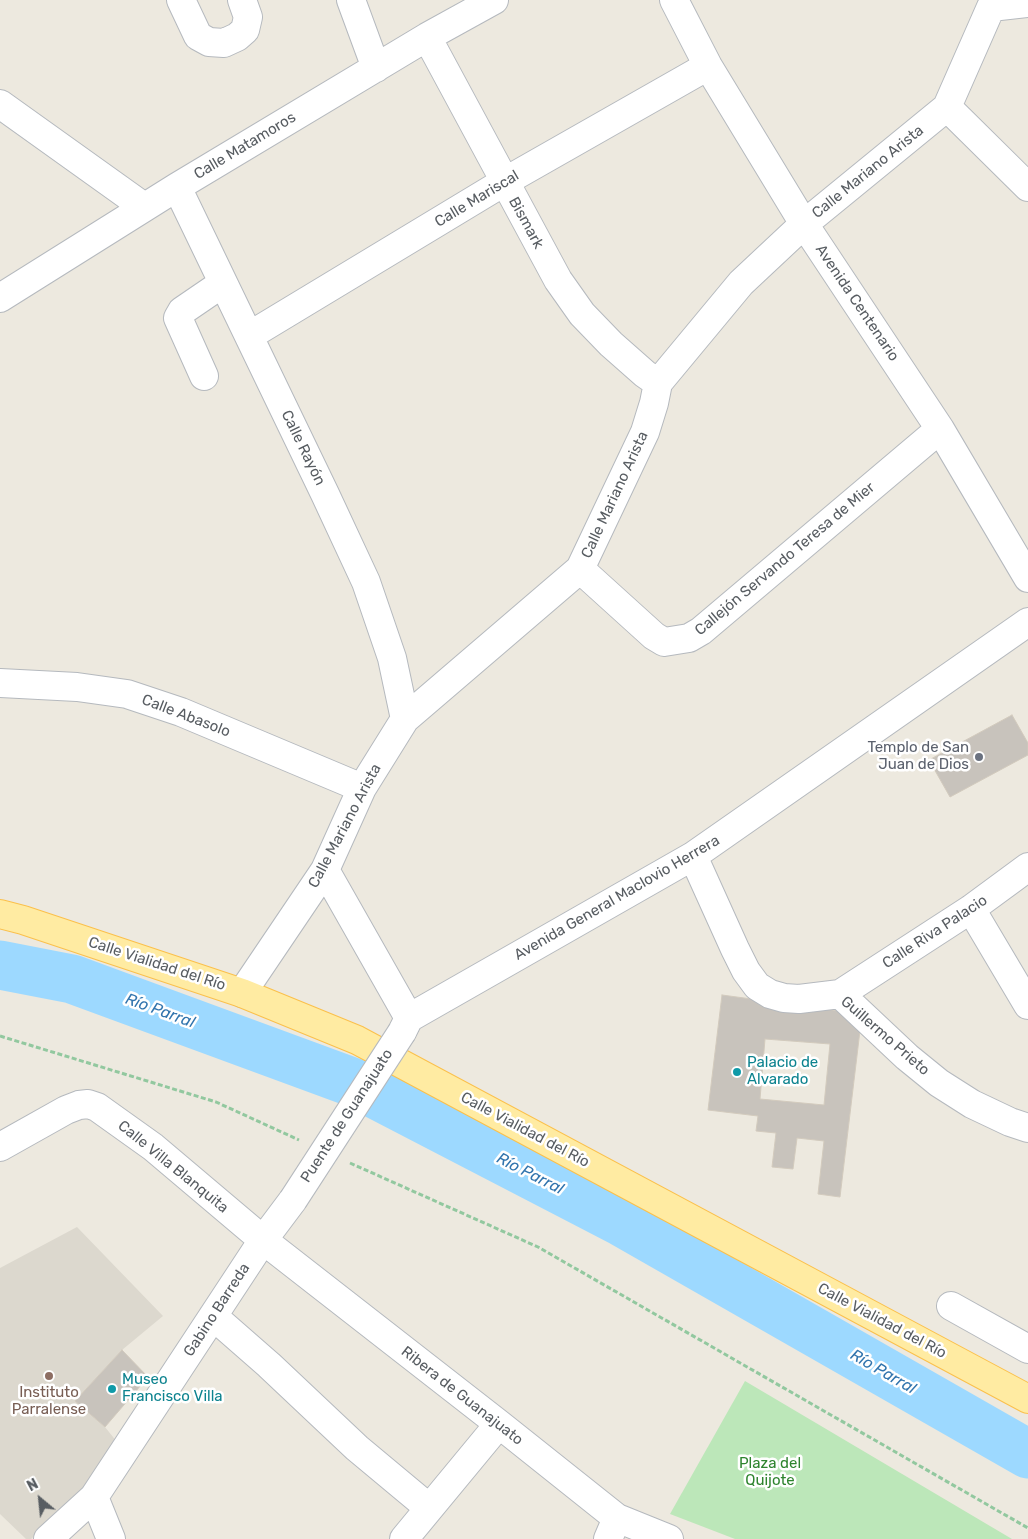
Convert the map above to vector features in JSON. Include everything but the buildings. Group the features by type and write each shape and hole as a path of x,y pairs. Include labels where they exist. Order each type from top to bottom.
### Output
{"main road":[{"name":"Calle Vialidad del Río","path":"0,914 242,993 357,1040 1028,1399"}],"street":[{"path":"180,0 198,36 209,42 224,43 238,37 245,30 248,17 242,0"},
{"path":"351,0 376,68"},
{"name":"Calle Matamoros","path":"0,298 177,187 427,37 494,0"},
{"name":"Avenida Centenario","path":"674,0 708,66 804,224 940,429 1028,578"},
{"path":"990,3 1028,4"},
{"name":"Calle Mariano Arista","path":"242,993 325,870 362,788 404,719 580,569 645,432 658,383 741,283 804,224 947,107 990,3"},
{"name":"Bismark","path":"427,37 558,280 582,314 611,344 644,374 658,383"},
{"name":"Calle Mariscal","path":"249,336 504,182 708,66"},
{"path":"0,104 144,207"},
{"path":"947,107 1028,187"},
{"name":"Calle Rayón","path":"177,187 366,582 392,658 404,719"},
{"path":"204,376 178,318 182,311 223,283"},
{"name":"Callejón Servando Teresa de Mier","path":"580,569 654,636 664,642 689,638 701,632 940,429"},
{"name":"Avenida General Maclovio Herrera","path":"405,1025 693,856 1028,622"},
{"name":"Calle Abasolo","path":"0,683 78,687 127,694 180,712 362,788"},
{"name":"Guillermo Prieto","path":"693,856 735,949 746,971 757,986 770,994 784,998 800,999 840,994 907,1057 939,1083 972,1104 1010,1122 1028,1128"},
{"name":"Calle Riva Palacio","path":"840,994 971,909 1028,867"},
{"path":"325,870 405,1025"},
{"path":"971,909 1028,1005"},
{"name":"Puente de Guanajuato","path":"293,1200 405,1025"},
{"name":"Calle Villa Blanquita","path":"0,1148 66,1110 88,1104 97,1107 153,1147 263,1240"},
{"name":"Gabino Barreda","path":"48,1539 94,1498 263,1240 293,1200"},
{"name":"Ribera de Guanajuato","path":"263,1240 499,1424 612,1529 669,1539"},
{"path":"951,1306 1028,1349"},
{"path":"213,1316 269,1365 357,1448 429,1508"},
{"path":"404,1539 499,1424"},
{"path":"94,1498 111,1539"}],"path":[{"path":"0,1036 216,1102 305,1143"},
{"path":"350,1163 538,1248 1028,1528"}],"shaded area":[{"name":"Instituto Parralense","path":"77,1227 163,1316 122,1350 75,1401 105,1427 121,1447 103,1476 31,1539 26,1539 0,1514 0,1268"}],"green space":[{"name":"Plaza del Quijote","path":"745,1381 1012,1539 735,1539 670,1514"}],"waterway":[{"name":"Río Parral","path":"0,965 72,979 352,1082 620,1221 1028,1454"}],"place":[{"name":"Templo de San Juan de Dios","path":"979,757"},
{"name":"Palacio de Alvarado","path":"737,1072"},
{"name":"Instituto Parralense","path":"49,1376"},
{"name":"Museo Francisco Villa","path":"112,1389"}]}
